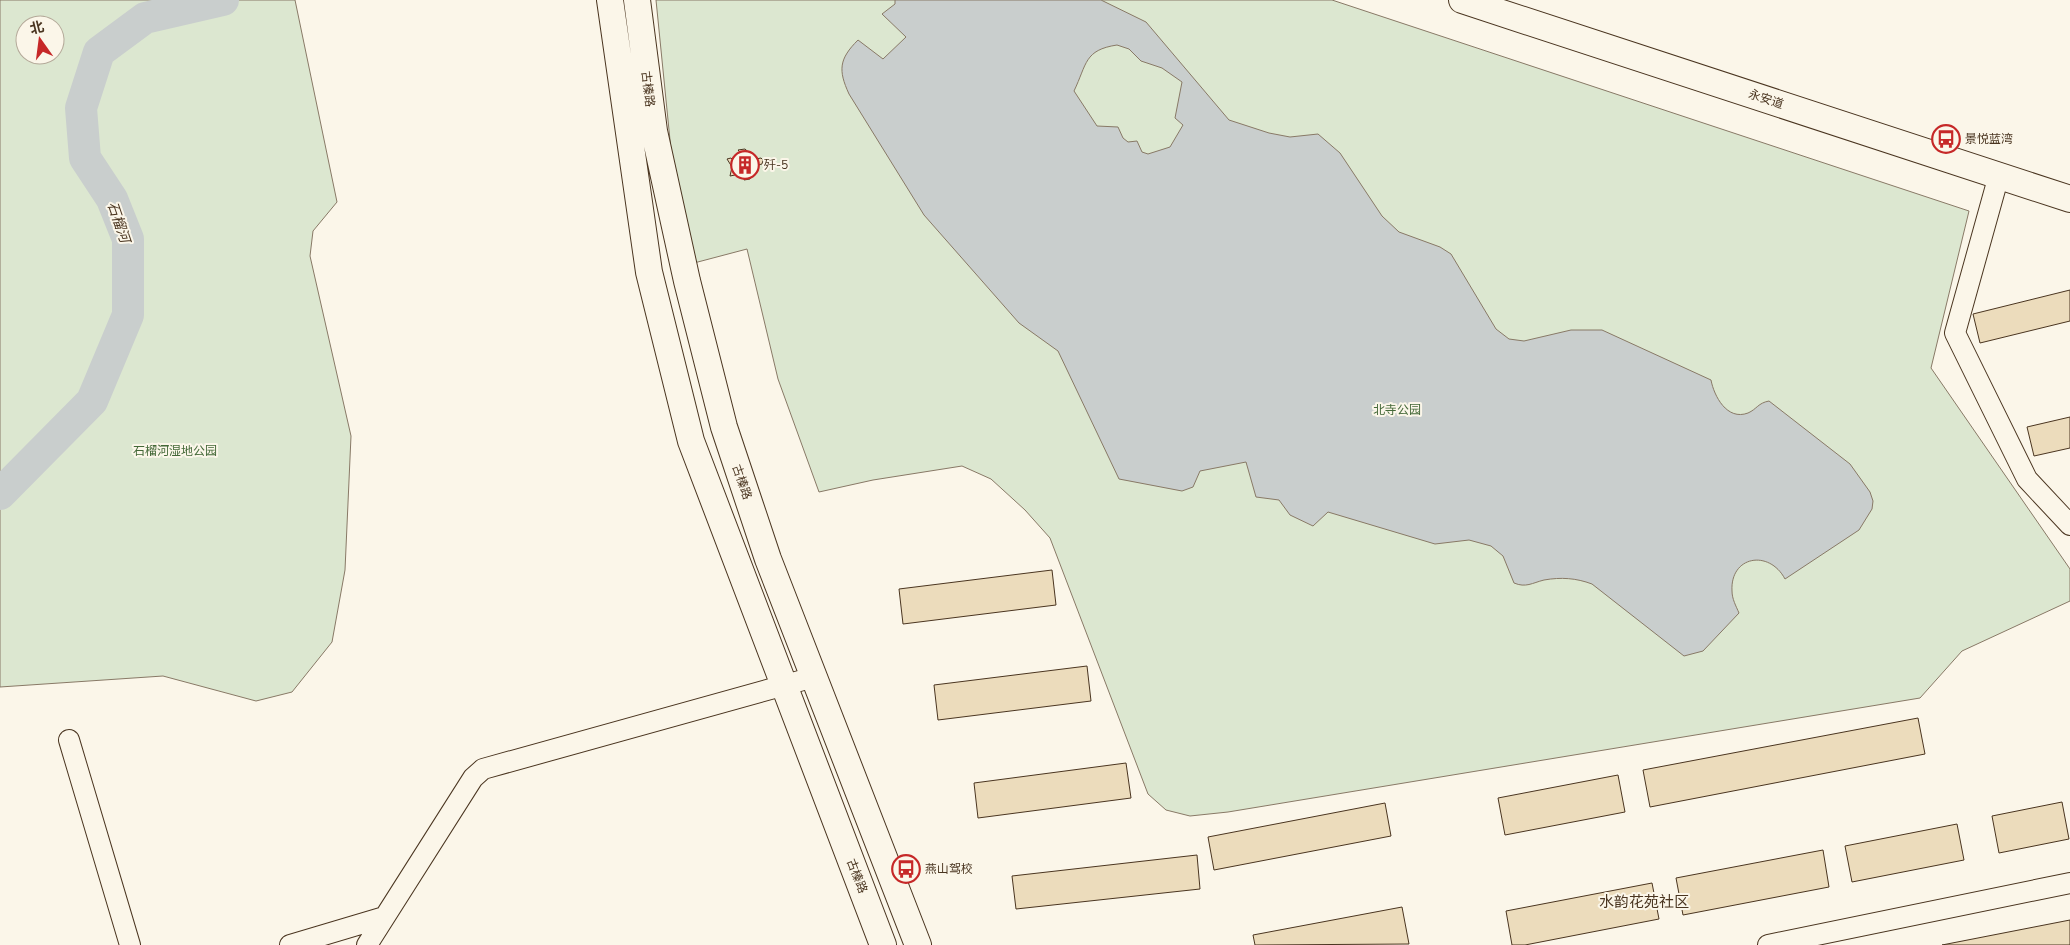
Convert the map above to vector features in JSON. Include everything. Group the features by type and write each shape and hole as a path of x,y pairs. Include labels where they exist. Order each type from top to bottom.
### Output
{"main road":[{"name":"古榛路","path":"610,0 649,272 690,441 883,945"},
{"name":"古榛路","path":"636,0 654,131 687,281 721,418 768,559 918,945"},
{"name":"永安道","path":"1462,0 2070,199"}],"street":[{"path":"1999,175 1955,333 2027,479 2070,525"},
{"path":"368,945 473,778 482,769 814,677"},
{"path":"69,740 130,945"},
{"path":"1768,945 2070,883"},
{"path":"290,945 384,917"}],"green space":[{"name":"石榴河湿地公园","path":"0,0 295,0 337,202 313,231 310,256 351,436 345,570 332,642 292,692 256,701 163,676 0,687"},
{"name":"北寺公园","path":"656,0 1332,0 1969,211 1931,368 2070,569 2070,601 1962,651 1920,698 1228,812 1190,816 1166,810 1148,794 1050,538 1025,510 991,479 962,466 873,480 819,492 778,379 747,249 694,263 671,150"}],"shaded area":[{"path":"895,0 1101,0 1146,22 1229,120 1269,133 1290,137 1318,134 1340,153 1382,216 1399,232 1440,247 1451,254 1496,329 1509,339 1524,341 1571,330 1602,330 1711,380 1718,400 1723,406 1734,413 1741,415 1748,413 1762,403 1769,401 1850,464 1870,492 1873,501 1872,509 1859,530 1785,579 1778,569 1770,563 1761,560 1744,564 1737,570 1733,579 1733,597 1739,613 1703,651 1684,656 1592,584 1580,580 1562,578 1526,585 1514,583 1503,556 1491,546 1469,540 1435,544 1328,512 1313,526 1290,515 1279,500 1256,497 1246,462 1200,471 1193,487 1182,491 1119,479 1058,351 1019,323 924,215 845,86 842,65 847,53 858,40 883,59 906,37 882,14 895,4","holes":["1117,45 1129,49 1141,61 1162,68 1182,82 1175,118 1183,125 1170,147 1148,154 1142,152 1137,141 1128,142 1123,138 1118,127 1097,126 1074,91 1088,60 1098,50"]}],"building":[{"name":"歼-5","path":"745,149 756,159 761,158 763,160 750,179 744,180 749,167 737,169 735,175 730,176 732,167 727,159 731,158 736,163 748,161 738,150"},
{"path":"2070,290 2070,321 1980,343 1973,314"},
{"path":"2070,417 2070,448 2034,456 2027,427"},
{"path":"1052,570 1056,605 903,624 899,589"},
{"path":"1087,666 1091,701 938,720 934,685"},
{"path":"1918,718 1925,754 1650,807 1643,770"},
{"path":"1126,763 1131,798 978,818 974,783"},
{"path":"1618,775 1625,812 1505,835 1498,798"},
{"path":"2062,802 2069,839 1999,853 1992,816"},
{"path":"1385,803 1391,836 1214,870 1208,837"},
{"path":"1957,824 1964,860 1852,882 1845,846"},
{"path":"1823,850 1829,887 1683,915 1676,878"},
{"path":"1197,855 1200,889 1016,909 1012,876"},
{"path":"1652,883 1659,919 1525,945 1512,945 1506,911"},
{"path":"1402,907 1409,944 1255,945 1253,935"},
{"path":"2070,920 2070,945 1942,945"}],"waterway":[{"name":"石榴河","path":"0,494 92,401 128,315 128,239 112,199 85,158 81,108 99,52 145,18 223,0"}],"place":[{"name":"景悦蓝湾","path":"1946,139"},
{"name":"歼-5","path":"745,165"},
{"name":"燕山驾校","path":"906,869"}],"district":[{"name":"水韵花苑社区","path":"1644,902"}]}
